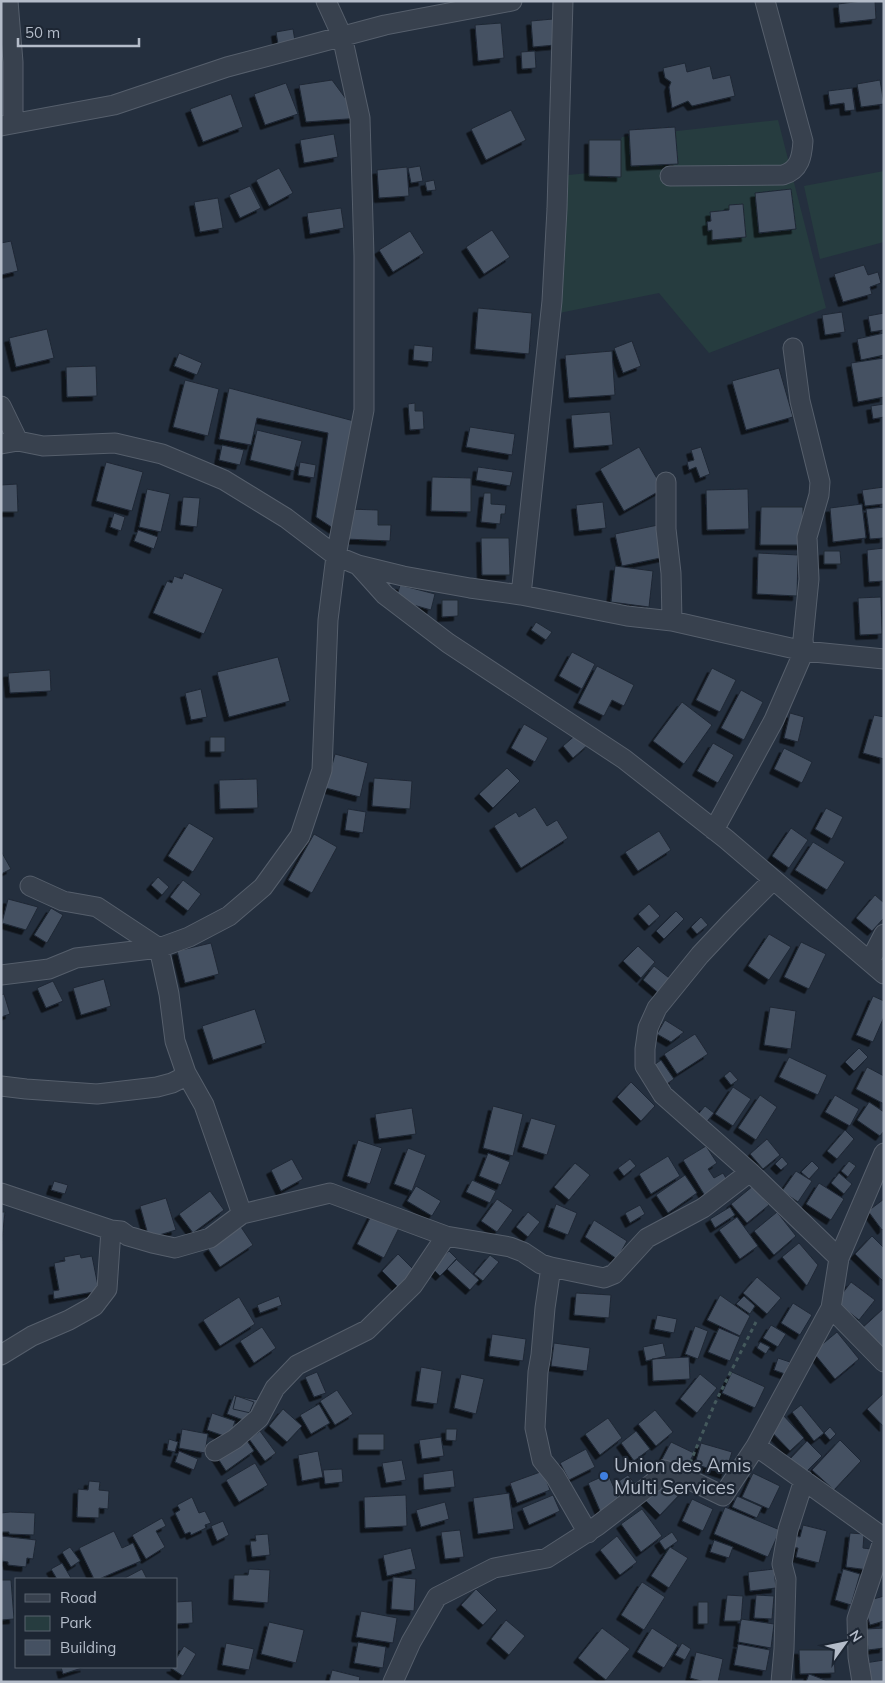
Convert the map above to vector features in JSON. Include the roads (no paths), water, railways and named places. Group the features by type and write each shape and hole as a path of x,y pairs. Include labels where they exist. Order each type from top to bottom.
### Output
{"street":[{"path":"8,1 13,62 7,124 114,105 227,67 342,36 385,25 512,1"},
{"path":"1,975 49,969 76,958 159,948 189,937 229,916 263,887 300,836 322,770 328,620 336,556 364,410 364,256 360,118 342,36 326,1"},
{"path":"521,595 552,301 557,209 563,1"},
{"path":"670,176 783,175 790,173 798,165 802,156 803,141 765,1"},
{"path":"714,830 774,720 804,651 803,640 808,579 807,537 819,496 820,482 800,401 793,348"},
{"path":"1,406 9,443 43,446 115,443 162,454 224,480 286,518 336,556 358,565 412,578 521,595 627,616 672,621 804,651 884,659"},
{"path":"666,482 666,529 671,573 672,621"},
{"path":"358,565 384,595 448,643 624,760 714,830 884,974"},
{"path":"773,880 712,942 657,1008 648,1028 645,1066 663,1095 750,1172 839,1258"},
{"path":"30,886 63,900 97,907 159,948 169,994 175,1041 186,1073 204,1105 242,1214"},
{"path":"870,961 884,934"},
{"path":"1,1086 26,1090 97,1094 157,1087 172,1083 186,1073"},
{"path":"393,1682 411,1642 437,1597 494,1568 548,1558 588,1533 654,1482 664,1470 684,1477 723,1496 756,1446 832,1308 839,1258 882,1164"},
{"path":"1,1192 111,1230 120,1231 128,1236 175,1248 210,1238 242,1214 330,1193 446,1236 510,1247 523,1252 541,1264 604,1278 614,1274 647,1238 704,1208 750,1172"},
{"path":"1,1355 32,1336 69,1320 94,1306 107,1289 111,1230"},
{"path":"215,1451 235,1439 259,1418 275,1388 297,1365 368,1330 413,1284 446,1236"},
{"path":"551,1267 545,1308 542,1355 538,1372 535,1428 542,1460 555,1476 588,1533"},
{"path":"832,1308 884,1362"},
{"path":"756,1446 884,1538 856,1619 858,1656 862,1682"},
{"path":"781,1682 786,1579 782,1564 788,1530 804,1480"}],"place":[{"name":"Union des Amis Multi Services","path":"604,1476"}]}
